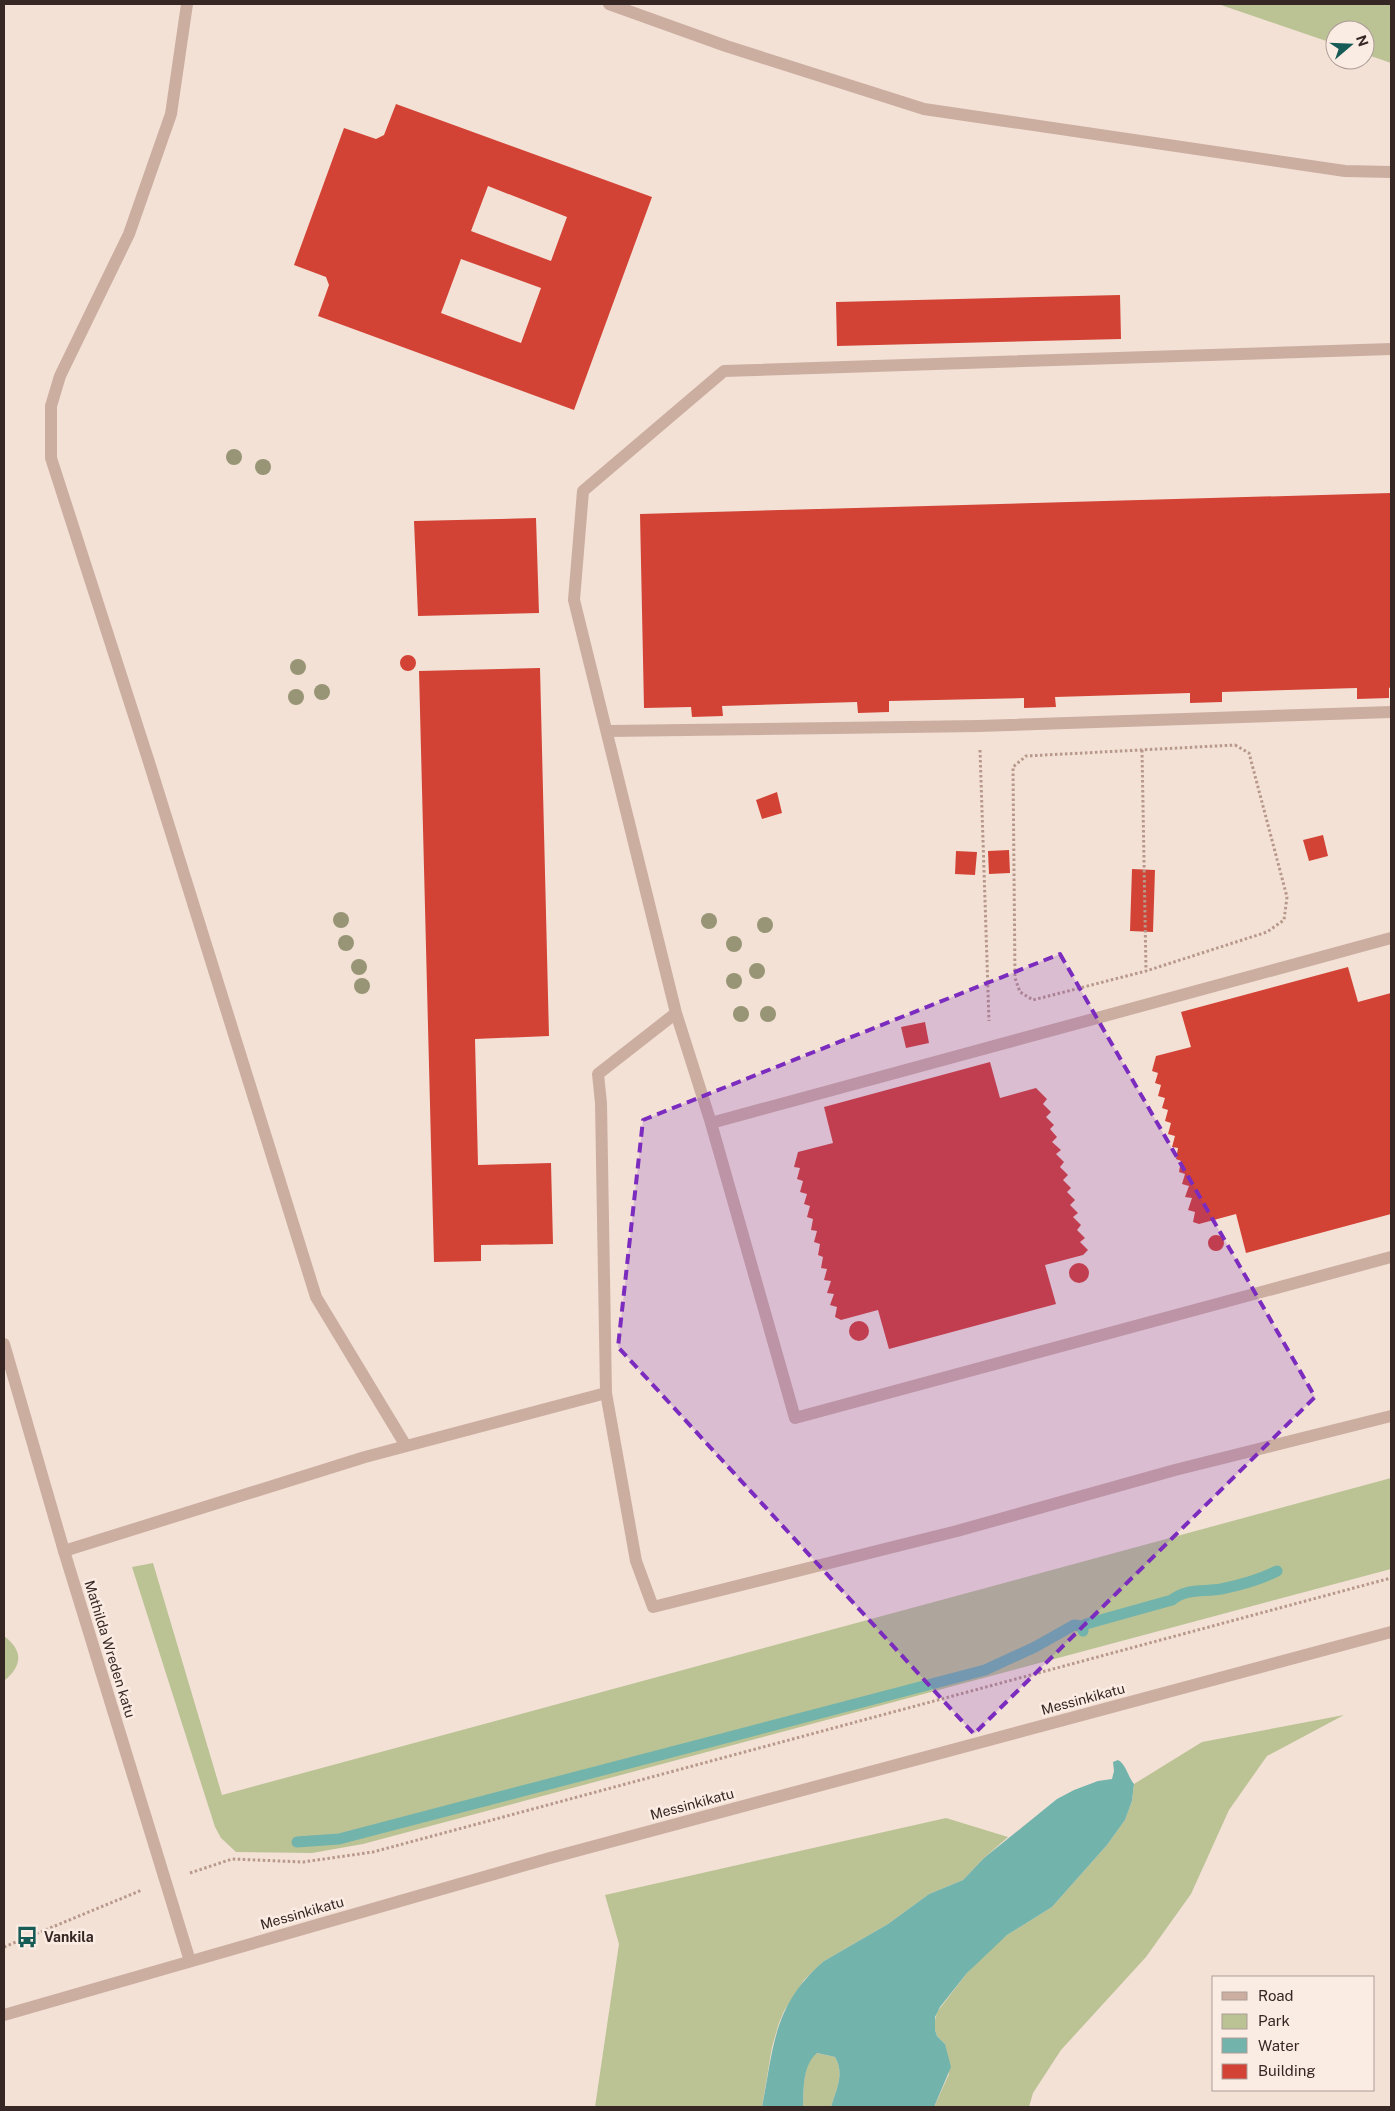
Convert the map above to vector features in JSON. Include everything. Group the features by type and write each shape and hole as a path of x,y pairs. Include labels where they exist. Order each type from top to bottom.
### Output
{"street":[{"path":"187,4 171,114 129,234 60,376 51,406 52,458 316,1297 406,1446"},
{"path":"609,4 726,46 924,109 1345,171 1391,172"},
{"path":"1391,350 724,371 583,491 574,600 608,731 676,1014 711,1122 795,1418 1391,1257"},
{"path":"608,731 979,726 1391,712"},
{"path":"711,1122 1391,938"},
{"path":"676,1014 598,1074 601,1103 606,1393 636,1562 653,1607 956,1532 1175,1470 1391,1416"},
{"name":"Mathilda Wreden katu","path":"4,1344 64,1551 190,1961"},
{"path":"64,1551 406,1446 606,1393"},
{"name":"Messinkikatu","path":"4,2015 550,1858 1391,1632"}],"path":[{"path":"979,726 990,1047"},
{"path":"1235,745 1249,753 1286,897 1284,920 1267,932 1146,971 1033,1000 1020,992 1015,978 1013,767 1026,756 1235,745"},
{"path":"1142,750 1146,971"},
{"path":"4,1947 165,1881 232,1859 303,1862 372,1852 1391,1578"}],"highlighted area":[{"path":"1060,954 1315,1397 974,1734 618,1347 643,1120"}],"green space":[{"path":"1218,4 1391,4 1391,63 1375,57 1375,20 1325,20 1325,41"},
{"path":"1391,1478 1391,1569 363,1844 312,1853 236,1852 221,1838 215,1827 132,1567 153,1563 222,1795"},
{"path":"4,1636 15,1647 18,1658 14,1670 4,1681"},
{"path":"1344,1715 1267,1756 1229,1810 1191,1894 1146,1957 1061,2050 1033,2093 1029,2107 934,2107 949,2074 945,2044 937,2036 935,2030 934,2024 937,2012 967,1973 986,1953 1007,1935 1052,1907 1107,1845 1125,1820 1132,1801 1134,1784 1202,1742"},
{"path":"946,1818 1008,1837 963,1880 929,1894 888,1924 824,1961 804,1980 784,2011 779,2023 772,2047 762,2107 595,2107 619,1944 605,1895"},
{"path":"816,2053 835,2057 838,2063 839,2082 831,2107 803,2107 806,2071 811,2058"}],"water":[{"path":"1118,1760 1123,1764 1134,1784 1132,1801 1125,1820 1107,1845 1052,1907 1007,1935 967,1973 940,2007 935,2017 935,2030 937,2036 945,2044 951,2067 934,2107 831,2107 839,2082 838,2063 835,2057 817,2053 812,2058 806,2071 803,2107 762,2107 778,2028 794,1994 807,1977 824,1961 888,1924 929,1894 963,1880 984,1858 1057,1799 1098,1781 1112,1779 1114,1771 1113,1762"}],"building":[{"path":"396,104 652,197 574,410 318,316 329,285 326,277 294,265 344,128 376,139 384,135","holes":["488,186 567,217 551,261 471,231","461,259 541,288 521,343 441,313"]},
{"path":"1120,295 1121,339 837,346 836,302"},
{"path":"1391,493 1391,687 1389,688 1389,698 1357,699 1357,688 1222,692 1222,702 1190,703 1190,693 1055,697 1056,707 1024,708 1024,698 889,701 889,712 858,713 857,702 722,706 723,716 692,717 691,707 644,708 640,514"},
{"path":"536,518 539,613 418,616 414,521"},
{"path":"405,655 411,655 416,660 414,669 405,671 400,666 400,660"},
{"path":"540,668 549,1036 475,1039 478,1165 551,1163 553,1244 481,1245 481,1261 434,1262 419,671"},
{"path":"777,792 782,813 762,819 756,800"},
{"path":"1323,835 1328,856 1309,861 1303,840"},
{"path":"1009,850 1010,873 989,874 988,851"},
{"path":"956,851 977,852 975,875 955,874"},
{"path":"1132,869 1155,870 1153,932 1130,931"},
{"path":"1348,967 1358,1002 1391,993 1391,1214 1246,1253 1236,1214 1199,1224 1193,1222 1195,1212 1188,1210 1192,1198 1185,1197 1189,1186 1182,1184 1185,1174 1179,1172 1181,1161 1176,1159 1178,1148 1172,1147 1175,1136 1168,1134 1171,1123 1165,1121 1168,1110 1162,1108 1165,1098 1158,1096 1161,1085 1155,1083 1158,1073 1152,1071 1156,1056 1191,1047 1181,1012"},
{"path":"925,1022 929,1043 906,1048 901,1027"},
{"path":"990,1062 1000,1098 1036,1088 1047,1099 1043,1104 1051,1112 1046,1117 1054,1125 1050,1129 1057,1137 1052,1142 1061,1150 1056,1154 1064,1162 1060,1167 1068,1175 1063,1180 1071,1188 1067,1192 1075,1200 1070,1205 1078,1213 1073,1217 1081,1225 1077,1230 1085,1238 1080,1242 1088,1250 1083,1255 1045,1265 1056,1304 889,1349 878,1310 841,1320 835,1317 837,1307 830,1305 834,1294 827,1293 831,1281 824,1280 827,1269 821,1268 823,1257 818,1255 820,1244 814,1242 817,1231 811,1230 813,1219 807,1217 810,1206 804,1204 807,1194 800,1192 803,1181 797,1179 800,1168 794,1167 798,1152 833,1143 824,1107"},
{"path":"1213,1235 1219,1235 1224,1240 1222,1249 1213,1251 1208,1246 1208,1240"},
{"path":"1075,1263 1083,1263 1089,1269 1089,1277 1083,1283 1075,1283 1069,1277 1069,1269"},
{"path":"859,1321 866,1324 869,1331 866,1338 859,1341 852,1338 849,1331 852,1324"}],"waterway":[{"path":"1083,1631 1083,1626 1086,1624 1172,1600 1183,1594 1236,1586 1257,1580 1277,1571"},
{"path":"297,1842 339,1839 985,1670 1035,1647 1074,1625 1083,1626"}],"place":[{"name":"Vankila","path":"27,1937"}]}
